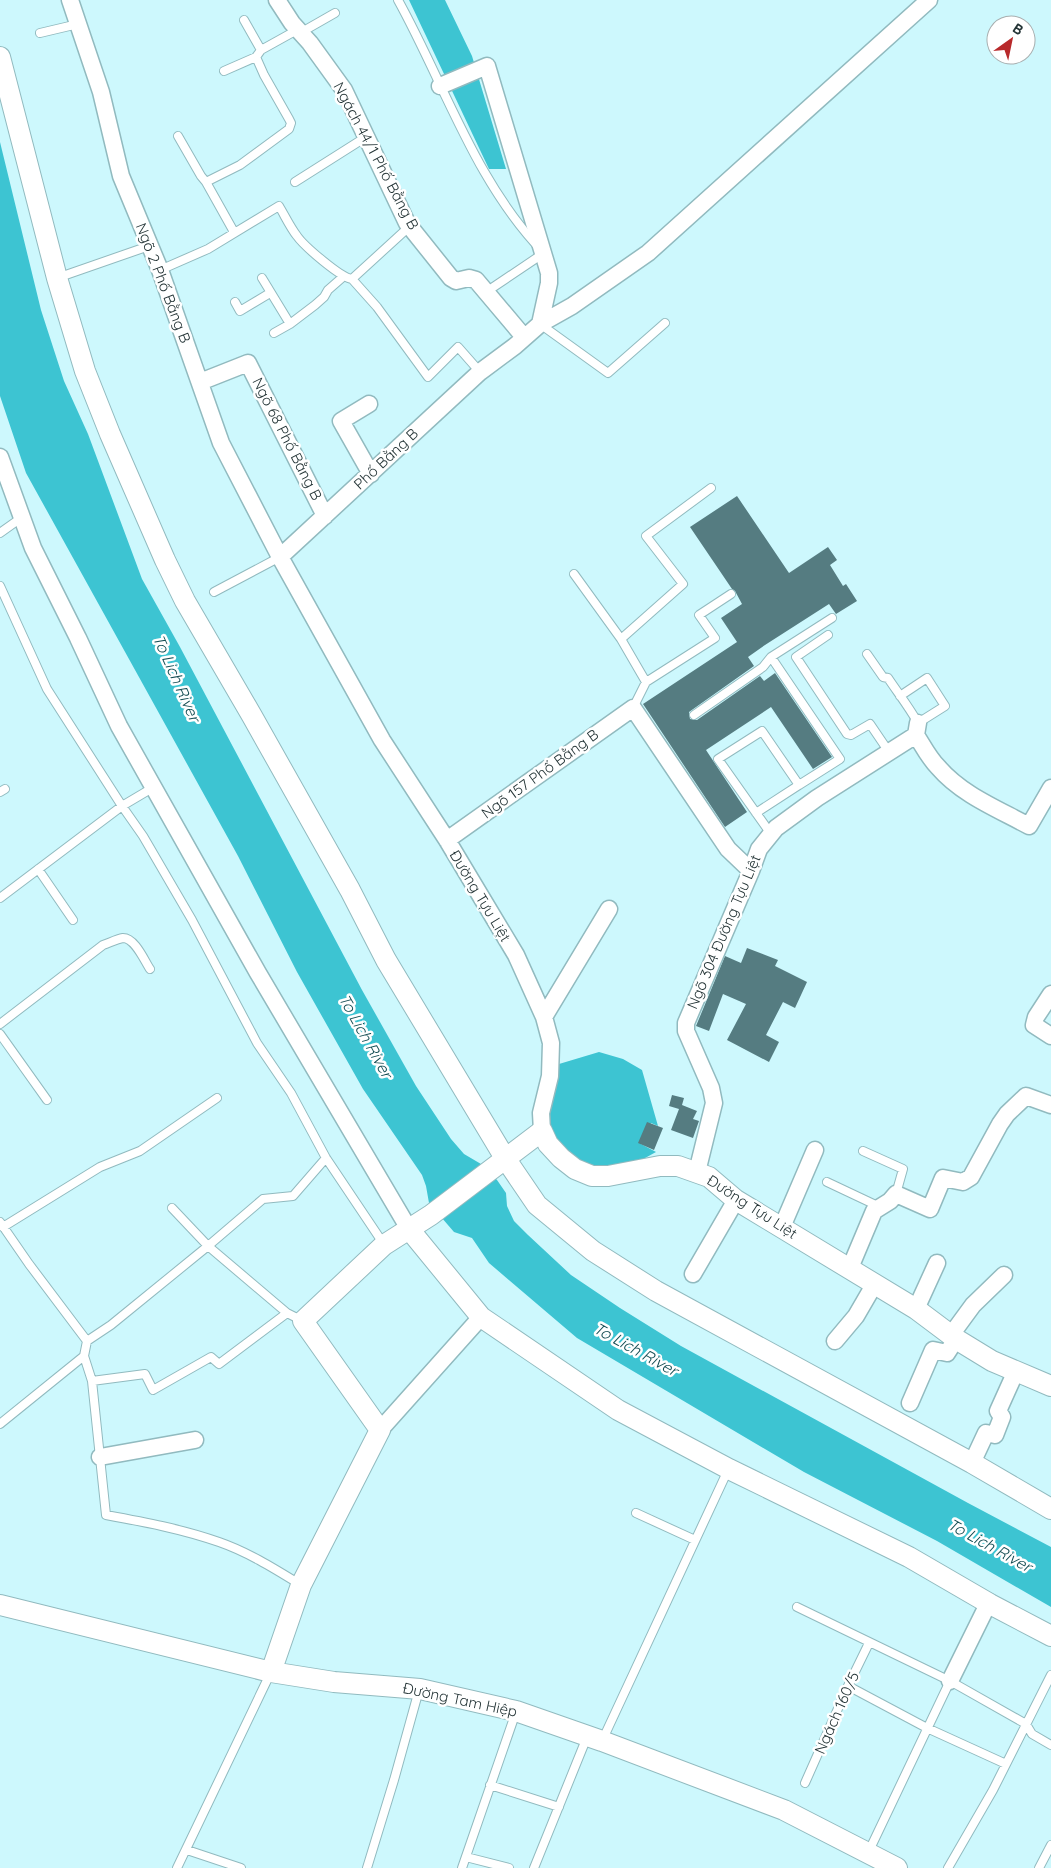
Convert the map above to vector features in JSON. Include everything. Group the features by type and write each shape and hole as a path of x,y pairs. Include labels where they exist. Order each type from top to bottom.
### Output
{"street":[{"name":"Ngõ 2 Phố Bằng B","path":"70,0 101,92 121,176 160,270 221,443 280,557"},
{"name":"Ngách 44/1 Phố Bằng B","path":"278,0 344,90 410,226 451,278 456,281 469,278 476,280 524,336"},
{"name":"Phố Bằng B","path":"280,557 480,372 515,346 524,336 540,324 572,306 648,253 929,0"},
{"path":"0,58 57,278 85,371 110,434 185,601 350,890 497,1164 537,1206 593,1251 673,1301 972,1463 1051,1509"},
{"path":"442,86 483,68 544,253 550,282 540,324"},
{"name":"Ngõ 68 Phố Bằng B","path":"200,382 248,363 325,516"},
{"path":"369,404 341,421 371,474"},
{"path":"0,457 33,548 119,726 258,973 409,1229 481,1316 618,1410 728,1469 909,1557 1051,1636"},
{"path":"280,557 382,740 447,840"},
{"path":"632,708 728,850 751,871"},
{"name":"Ngõ 157 Phố Bằng B","path":"447,840 632,708"},
{"path":"917,729 937,766 952,782 964,791 1029,826 1051,788"},
{"name":"Ngõ 304 Đường Tựu Liệt","path":"697,1172 714,1102 711,1088 686,1032 686,1023 759,849 776,828 817,798 889,752 917,729"},
{"name":"Đường Tựu Liệt","path":"447,840 516,955 544,1017 551,1043 550,1076 541,1114 542,1131 548,1144 561,1158 575,1169 592,1176 608,1176 660,1166 678,1166 709,1177 736,1200 916,1309 953,1337 992,1361 1050,1383"},
{"path":"544,1017 609,909"},
{"path":"1051,994 1036,1017 1034,1025 1051,1036"},
{"path":"850,1268 874,1211 890,1201 896,1194 930,1209 943,1178 963,1182 971,1177 1000,1124 1007,1114 1026,1096 1051,1105"},
{"path":"380,1430 295,1317 384,1245 431,1215 542,1131"},
{"path":"782,1227 815,1150"},
{"path":"693,1274 736,1200"},
{"path":"916,1309 937,1264"},
{"path":"910,1403 933,1350 947,1353 953,1337 973,1305 1004,1275"},
{"path":"835,1341 856,1316 874,1285"},
{"path":"271,1672 301,1585 380,1430 481,1316"},
{"path":"972,1463 986,1433 995,1435 1002,1417 998,1411 1016,1371"},
{"path":"100,1457 195,1440"},
{"path":"950,1681 989,1602"},
{"name":"Đường Tam Hiệp","path":"0,1605 271,1672 334,1682 420,1689 516,1711 784,1810 897,1868"}],"lane":[{"path":"398,0 421,41 486,176 524,232 544,253 486,292"},
{"path":"224,70 256,57 261,50 335,13"},
{"path":"244,20 261,50"},
{"path":"40,33 78,24"},
{"path":"206,182 240,165 289,130 290,120 256,57"},
{"path":"178,136 234,232"},
{"path":"295,182 366,137"},
{"path":"160,270 208,249 279,206 298,238 328,265 352,279 370,299 428,377 458,347 480,372"},
{"path":"352,279 410,226"},
{"path":"57,278 149,246"},
{"path":"274,333 290,324 322,299 328,290 344,276"},
{"path":"262,278 290,324"},
{"path":"235,302 240,311 270,293"},
{"path":"540,324 608,373 666,323"},
{"path":"621,639 683,584 646,536 711,488"},
{"path":"0,533 21,518"},
{"path":"214,592 280,557"},
{"path":"574,574 621,639 646,682"},
{"path":"0,586 47,689 143,836 192,920 257,1042 291,1092 326,1158 384,1245"},
{"path":"632,708 646,682 715,638 700,615 731,594"},
{"path":"694,714 763,667 772,657 832,618"},
{"path":"828,635 796,657 847,734 851,735 870,724 889,752"},
{"path":"867,654 883,676 888,678 900,696 917,729 948,710 927,678 900,696"},
{"path":"756,814 840,759 772,657"},
{"path":"771,834 718,758 762,731 799,785"},
{"path":"0,898 122,806 155,787"},
{"path":"38,869 72,920"},
{"path":"0,1024 103,945 122,938 128,939 134,944 150,969"},
{"path":"0,1034 48,1100"},
{"path":"87,1341 29,1264 2,1224 100,1167 140,1151 217,1098"},
{"path":"863,1151 903,1169 896,1194"},
{"path":"301,1585 256,1558 220,1542 183,1530 106,1515 92,1381 84,1356 87,1341 111,1325 262,1199 293,1196 326,1158"},
{"path":"826,1182 880,1207"},
{"path":"92,1381 145,1374 153,1390 211,1357 219,1364 295,1317 208,1246 172,1208"},
{"path":"0,1424 84,1356"},
{"path":"534,1868 559,1807 728,1469"},
{"path":"636,1513 694,1540"},
{"path":"797,1607 950,1681 1026,1724 1032,1734 1051,1745"},
{"name":"Ngách 160/5","path":"805,1783 848,1686 870,1643"},
{"path":"177,1868 271,1672"},
{"path":"948,1868 1006,1764 1051,1675"},
{"path":"867,1853 950,1681"},
{"path":"848,1686 927,1728 1006,1764"},
{"path":"367,1868 420,1689"},
{"path":"462,1868 516,1711"},
{"path":"490,1785 559,1807"},
{"path":"1039,1868 1051,1844"},
{"path":"187,1850 241,1868"},
{"path":"466,1857 509,1868"}],"water":[{"path":"409,0 445,0 472,56 506,169 489,169"},
{"name":"To Lich River","path":"0,142 41,310 64,381 88,434 142,579 362,990 416,1086 451,1139 464,1154 481,1164 497,1180 506,1193 507,1206 514,1221 571,1275 681,1346 1051,1547 1051,1607 937,1541 804,1472 577,1338 489,1263 472,1238 454,1232 429,1203 422,1175 363,1089 297,972 238,856 26,473 0,396"},
{"path":"599,1052 623,1059 642,1070 658,1126 651,1123 641,1144 656,1152 636,1163 591,1174 553,1145 546,1113 559,1064"}],"building":[{"path":"737,496 789,573 828,547 837,560 830,565 843,586 846,584 857,601 836,614 829,604 765,645 748,657 754,666 689,712 690,719 697,720 760,676 764,681 775,673 832,757 813,769 771,707 706,750 747,812 725,827 643,704 737,642 721,618 742,604 690,527"},
{"path":"747,948 778,960 775,966 807,982 795,1008 783,1002 766,1035 779,1042 769,1062 727,1040 746,1004 723,994 709,1031 696,1026 725,956 741,963"},
{"path":"672,1095 684,1098 682,1105 697,1111 693,1119 699,1121 693,1138 671,1130 679,1109 669,1106"},
{"path":"647,1122 663,1128 654,1150 638,1143"}]}
